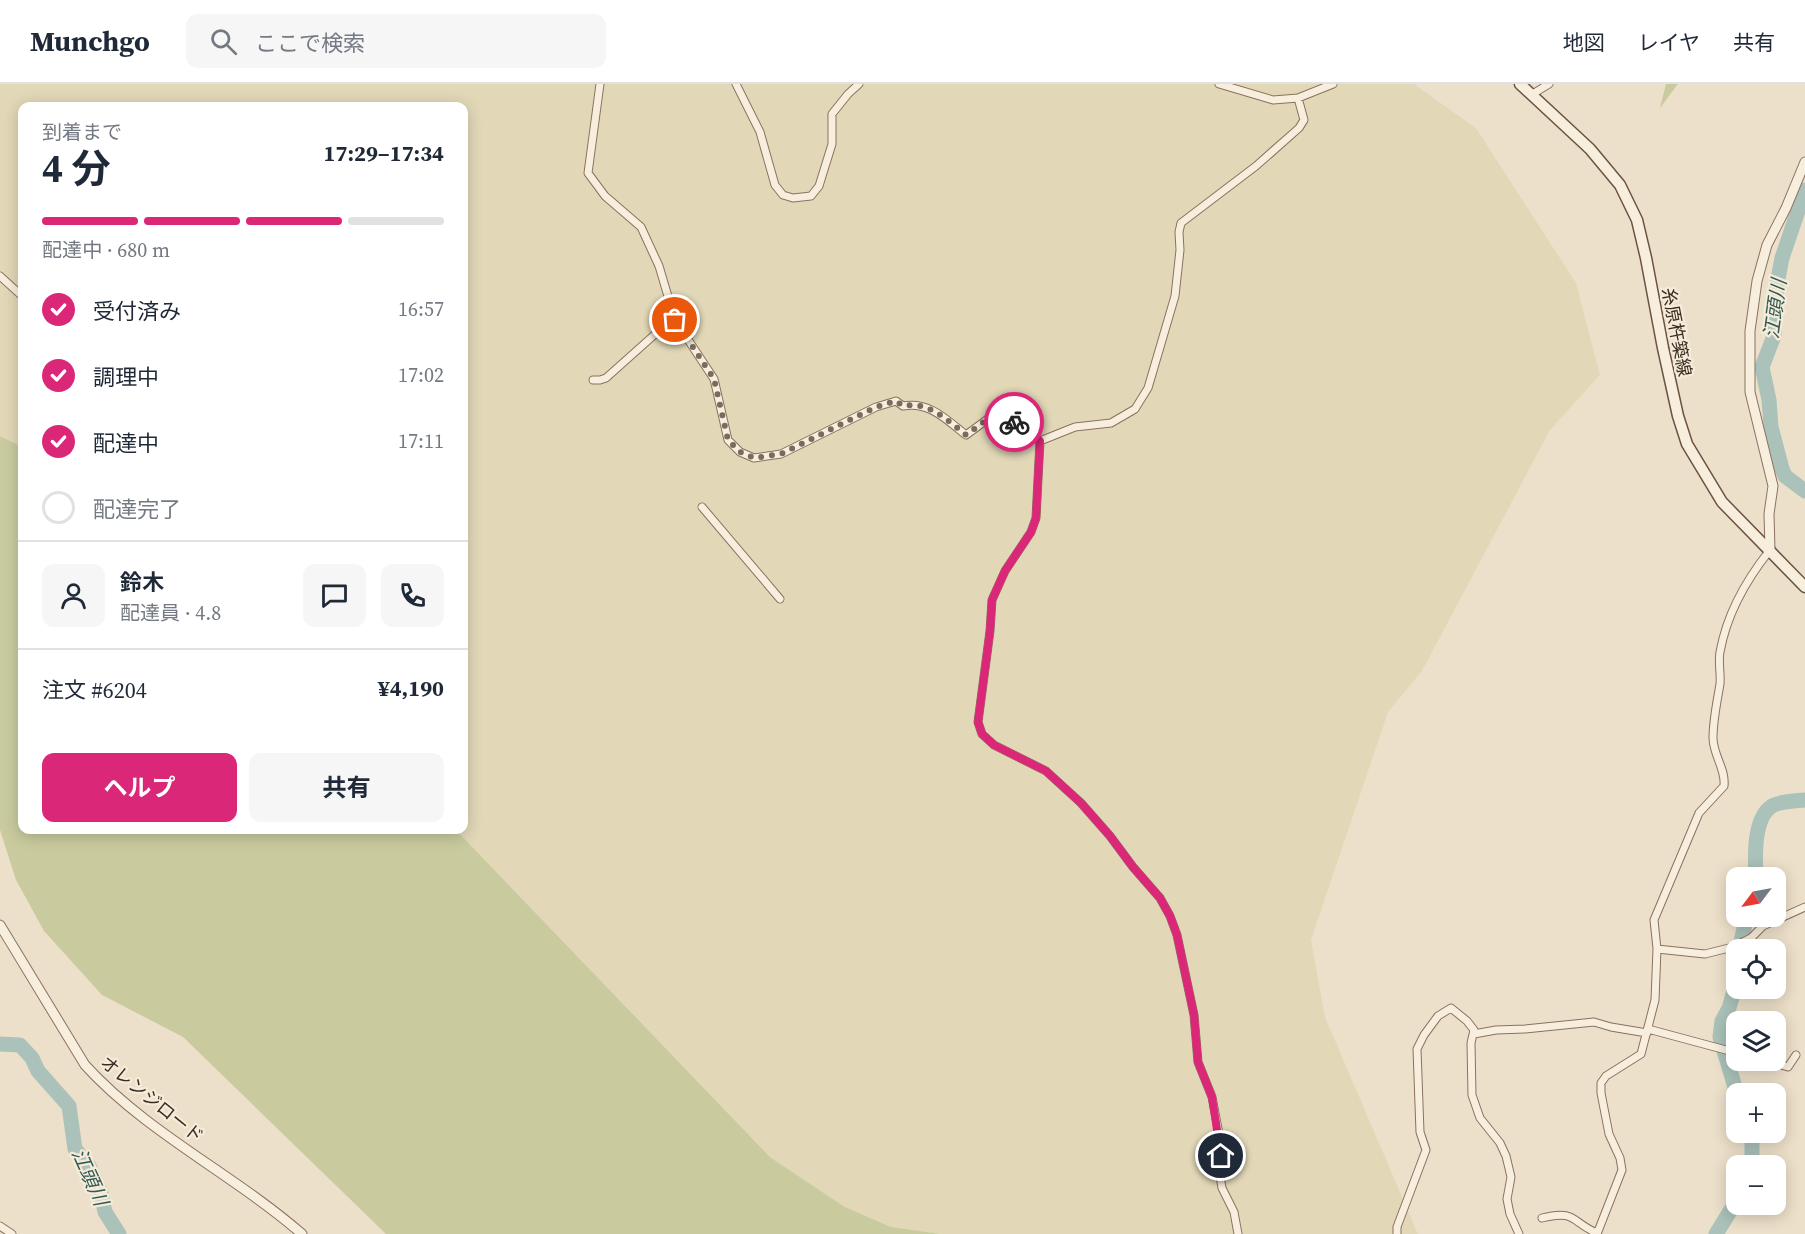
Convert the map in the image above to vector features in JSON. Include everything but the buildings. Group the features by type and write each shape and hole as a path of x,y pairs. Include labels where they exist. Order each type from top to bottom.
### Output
{"main road":[{"name":"糸原杵築線","path":"1520,84 1590,149 1620,185 1637,220 1665,359 1678,416 1688,444 1702,473 1722,502 1805,587"}],"street":[{"path":"600,84 588,173 605,196 641,227 652,248 675,320 714,379 728,440 740,452 754,458 781,454 876,407 896,401 903,406 915,404 926,406 966,435 996,413 1001,412 1040,441"},
{"path":"736,84 760,132 775,185 783,195 793,198 811,196 819,186 832,144 832,114 859,84"},
{"path":"1219,84 1273,100 1298,98 1333,84"},
{"path":"1531,95 1549,84"},
{"path":"1040,441 1075,427 1111,423 1135,409 1142,401 1148,388 1175,296 1181,223 1256,166 1299,128 1304,120 1298,98"},
{"path":"1542,1218 1560,1214 1572,1217 1597,1233 1622,1170 1620,1158 1609,1134 1600,1093 1601,1083 1606,1076 1641,1054 1655,1000 1657,949 1654,920 1699,813 1724,786 1724,774 1715,754 1713,741 1720,680 1719,653 1734,605 1752,572 1770,550 1769,514 1773,486 1750,392 1750,331 1757,281 1767,245 1786,208 1805,162"},
{"path":"0,276 18,292"},
{"path":"593,380 606,378 662,327 675,320"},
{"path":"1040,441 1036,518 1031,532 1005,571 992,600 978,722 982,734 994,745 1046,771 1081,803 1160,898 1170,916 1177,935 1194,1015 1198,1062 1212,1097 1219,1134 1222,1188 1234,1212 1238,1234"},
{"path":"702,507 780,599"},
{"path":"1657,949 1705,954 1733,947 1751,938 1763,926 1805,907"},
{"name":"オレンジロード","path":"0,925 85,1065 98,1080 144,1118 302,1234"},
{"path":"1397,1234 1397,1227 1426,1150 1420,1132 1417,1049 1438,1016 1447,1009 1454,1009 1467,1021 1474,1034 1471,1042 1472,1095 1480,1118 1500,1143 1506,1156 1511,1177 1507,1199 1510,1214 1519,1234"},
{"path":"1474,1034 1594,1022 1611,1027 1647,1031 1726,1050"},
{"path":"1786,1066 1796,1055"},
{"path":"0,1226 12,1234"}],"shaded area":[{"path":"0,84 1414,84 1476,128 1576,283 1600,375 1550,430 1422,671 1388,712 1311,940 1325,1017 1418,1234 941,1234 891,1227 845,1207 770,1157 460,834 468,834 468,102 18,102 18,445 0,436"}],"green space":[{"path":"1666,84 1678,84 1660,108"},
{"path":"0,436 18,445 18,834 460,834 770,1157 845,1207 891,1227 941,1234 386,1234 183,1037 102,995 44,931 16,880 0,830"}],"waterway":[{"name":"江頭川","path":"1805,190 1782,258 1777,284 1774,336 1762,367 1769,400 1771,427 1782,469 1785,476 1805,491"},
{"name":"江頭川","path":"1755,867 1756,839 1761,820 1766,812 1779,803 1805,800"},
{"name":"江頭川","path":"1742,939 1744,927"},
{"name":"江頭川","path":"1732,999 1722,1021 1720,1037 1734,1083"},
{"name":"江頭川","path":"0,1044 20,1045 32,1058 38,1071 69,1106 75,1149 89,1166 101,1193 105,1212 119,1234"},
{"name":"江頭川","path":"1752,1143 1752,1155"},
{"name":"江頭川","path":"1716,1234 1728,1215"}],"way so far":[{"path":"675,320 714,379 728,440 740,452 754,458 781,454 876,407 896,401 903,406 915,404 926,406 966,435 996,413 1001,412 1014,422"}],"route":[{"path":"1014,422 1040,441 1036,518 1031,532 1005,571 992,600 978,722 982,734 994,745 1046,771 1081,803 1160,898 1177,935 1194,1015 1198,1062 1212,1097 1221,1156"}]}
